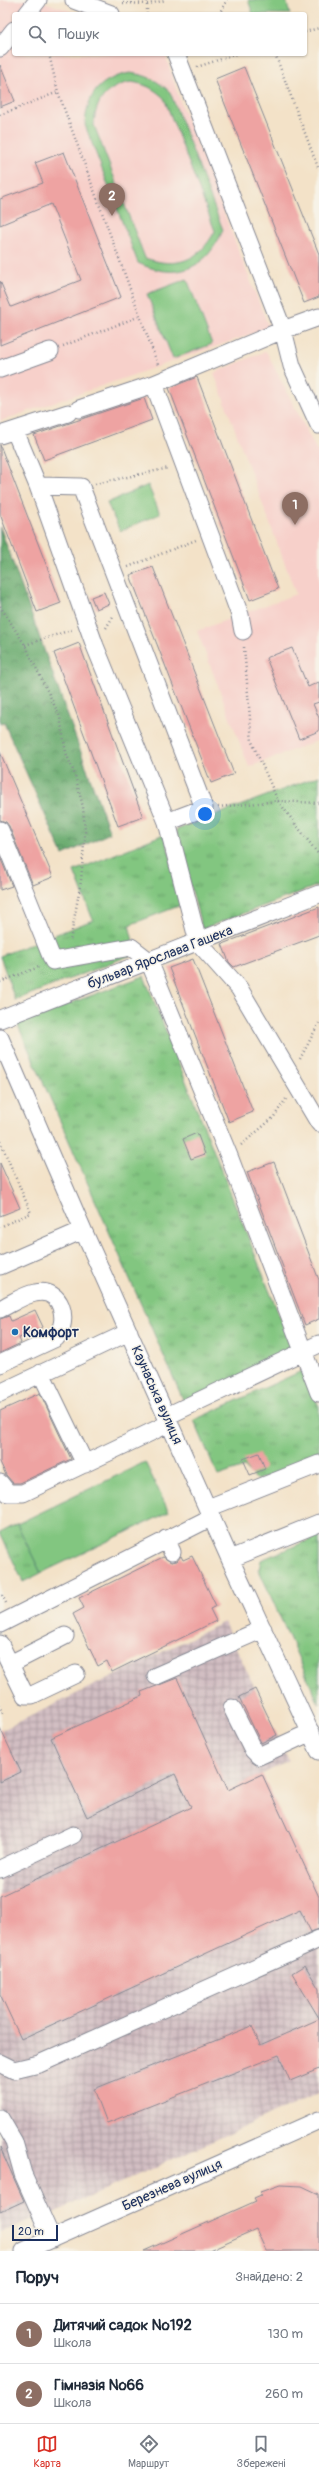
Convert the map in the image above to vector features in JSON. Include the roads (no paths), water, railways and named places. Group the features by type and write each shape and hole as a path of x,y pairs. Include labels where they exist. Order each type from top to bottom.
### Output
{"street":[{"path":"29,12 38,0"},
{"path":"74,0 106,12"},
{"path":"0,48 12,33"},
{"path":"177,56 185,70 283,330 292,366 319,426"},
{"path":"319,318 283,330 154,384 8,433 38,486 95,646 168,822 198,942 240,988 295,1085 319,1123"},
{"path":"0,369 50,351"},
{"path":"154,384 209,535 240,614 243,631"},
{"path":"38,486 81,487 123,600 204,808 168,822"},
{"path":"0,830 53,961 130,947 149,961 229,1156 319,1393"},
{"name":"бульвар Ярослава Гашека","path":"0,1019 319,894"},
{"name":"Каунаська вулиця","path":"0,1038 83,1230 230,1559 319,1750"},
{"path":"0,1266 83,1230"},
{"path":"0,1309 35,1293 43,1293 57,1301 64,1316 61,1332 56,1338 0,1364"},
{"path":"0,1393 129,1332"},
{"path":"0,1483 8,1494 23,1494 85,1464 319,1344"},
{"path":"41,1373 85,1464"},
{"path":"0,1624 169,1546 210,1513 319,1464"},
{"path":"230,1559 319,1524"},
{"path":"156,1676 263,1630"},
{"path":"10,1664 65,1636"},
{"path":"0,1644 23,1692 28,1696 76,1674"},
{"path":"232,1708 252,1750 259,1756 311,1732"},
{"path":"0,1869 73,1835"},
{"path":"0,2063 14,2070 39,2064 319,1939"},
{"path":"0,2118 14,2142 23,2174 52,2239"},
{"name":"Березнева вулиця","path":"24,2251 319,2120"}],"place":[{"name":"Гімназія №66","path":"112,216"},
{"name":"Дитячий садок №192","path":"295,525"},
{"name":"Комфорт","path":"15,1332"}]}
